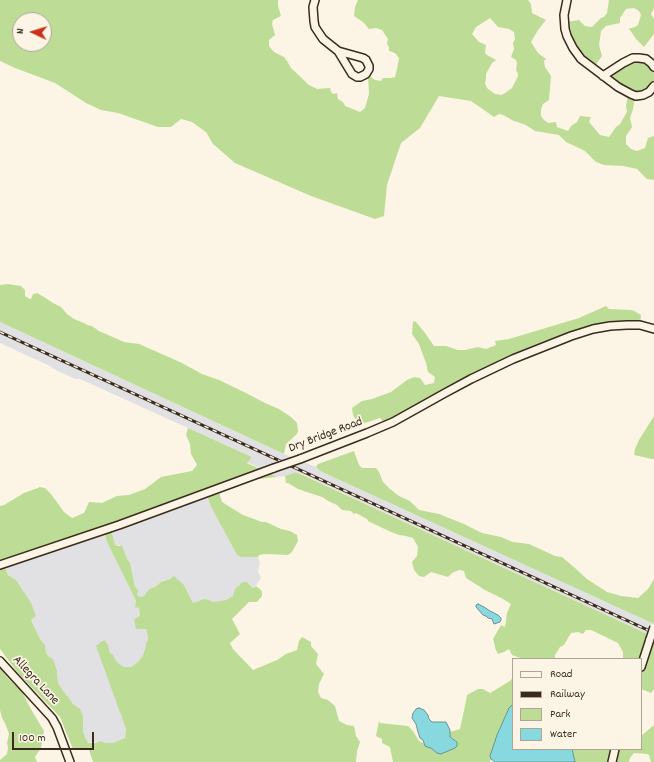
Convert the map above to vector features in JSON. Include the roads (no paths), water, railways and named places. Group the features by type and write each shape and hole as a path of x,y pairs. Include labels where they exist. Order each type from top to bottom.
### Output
{"street":[{"path":"314,0 313,15 315,27 323,39 338,51 352,74 360,77 368,72 369,66 364,58 338,51"},
{"path":"567,0 564,22 567,36 569,42 581,59 625,92 636,96 643,95 649,92 654,86"},
{"path":"603,76 633,58 646,59 654,67"},
{"name":"Dry Bridge Road","path":"0,565 119,525 368,434 513,359 571,336 593,329 626,324 654,328"},
{"path":"642,664 654,627"},
{"name":"Allegra Lane","path":"0,661 52,718 57,727 70,762"},
{"path":"612,762 615,750"}],"water":[{"path":"478,604 498,615 501,618 500,622 494,624 492,619 483,615 476,607"},
{"path":"512,705 512,750 572,750 575,762 495,762 491,759 490,756 497,735 509,708"},
{"path":"419,708 424,710 432,722 446,722 450,730 450,737 457,742 457,746 455,748 441,754 425,746 412,718 413,713"}],"railway":[{"path":"0,332 654,633"}]}
